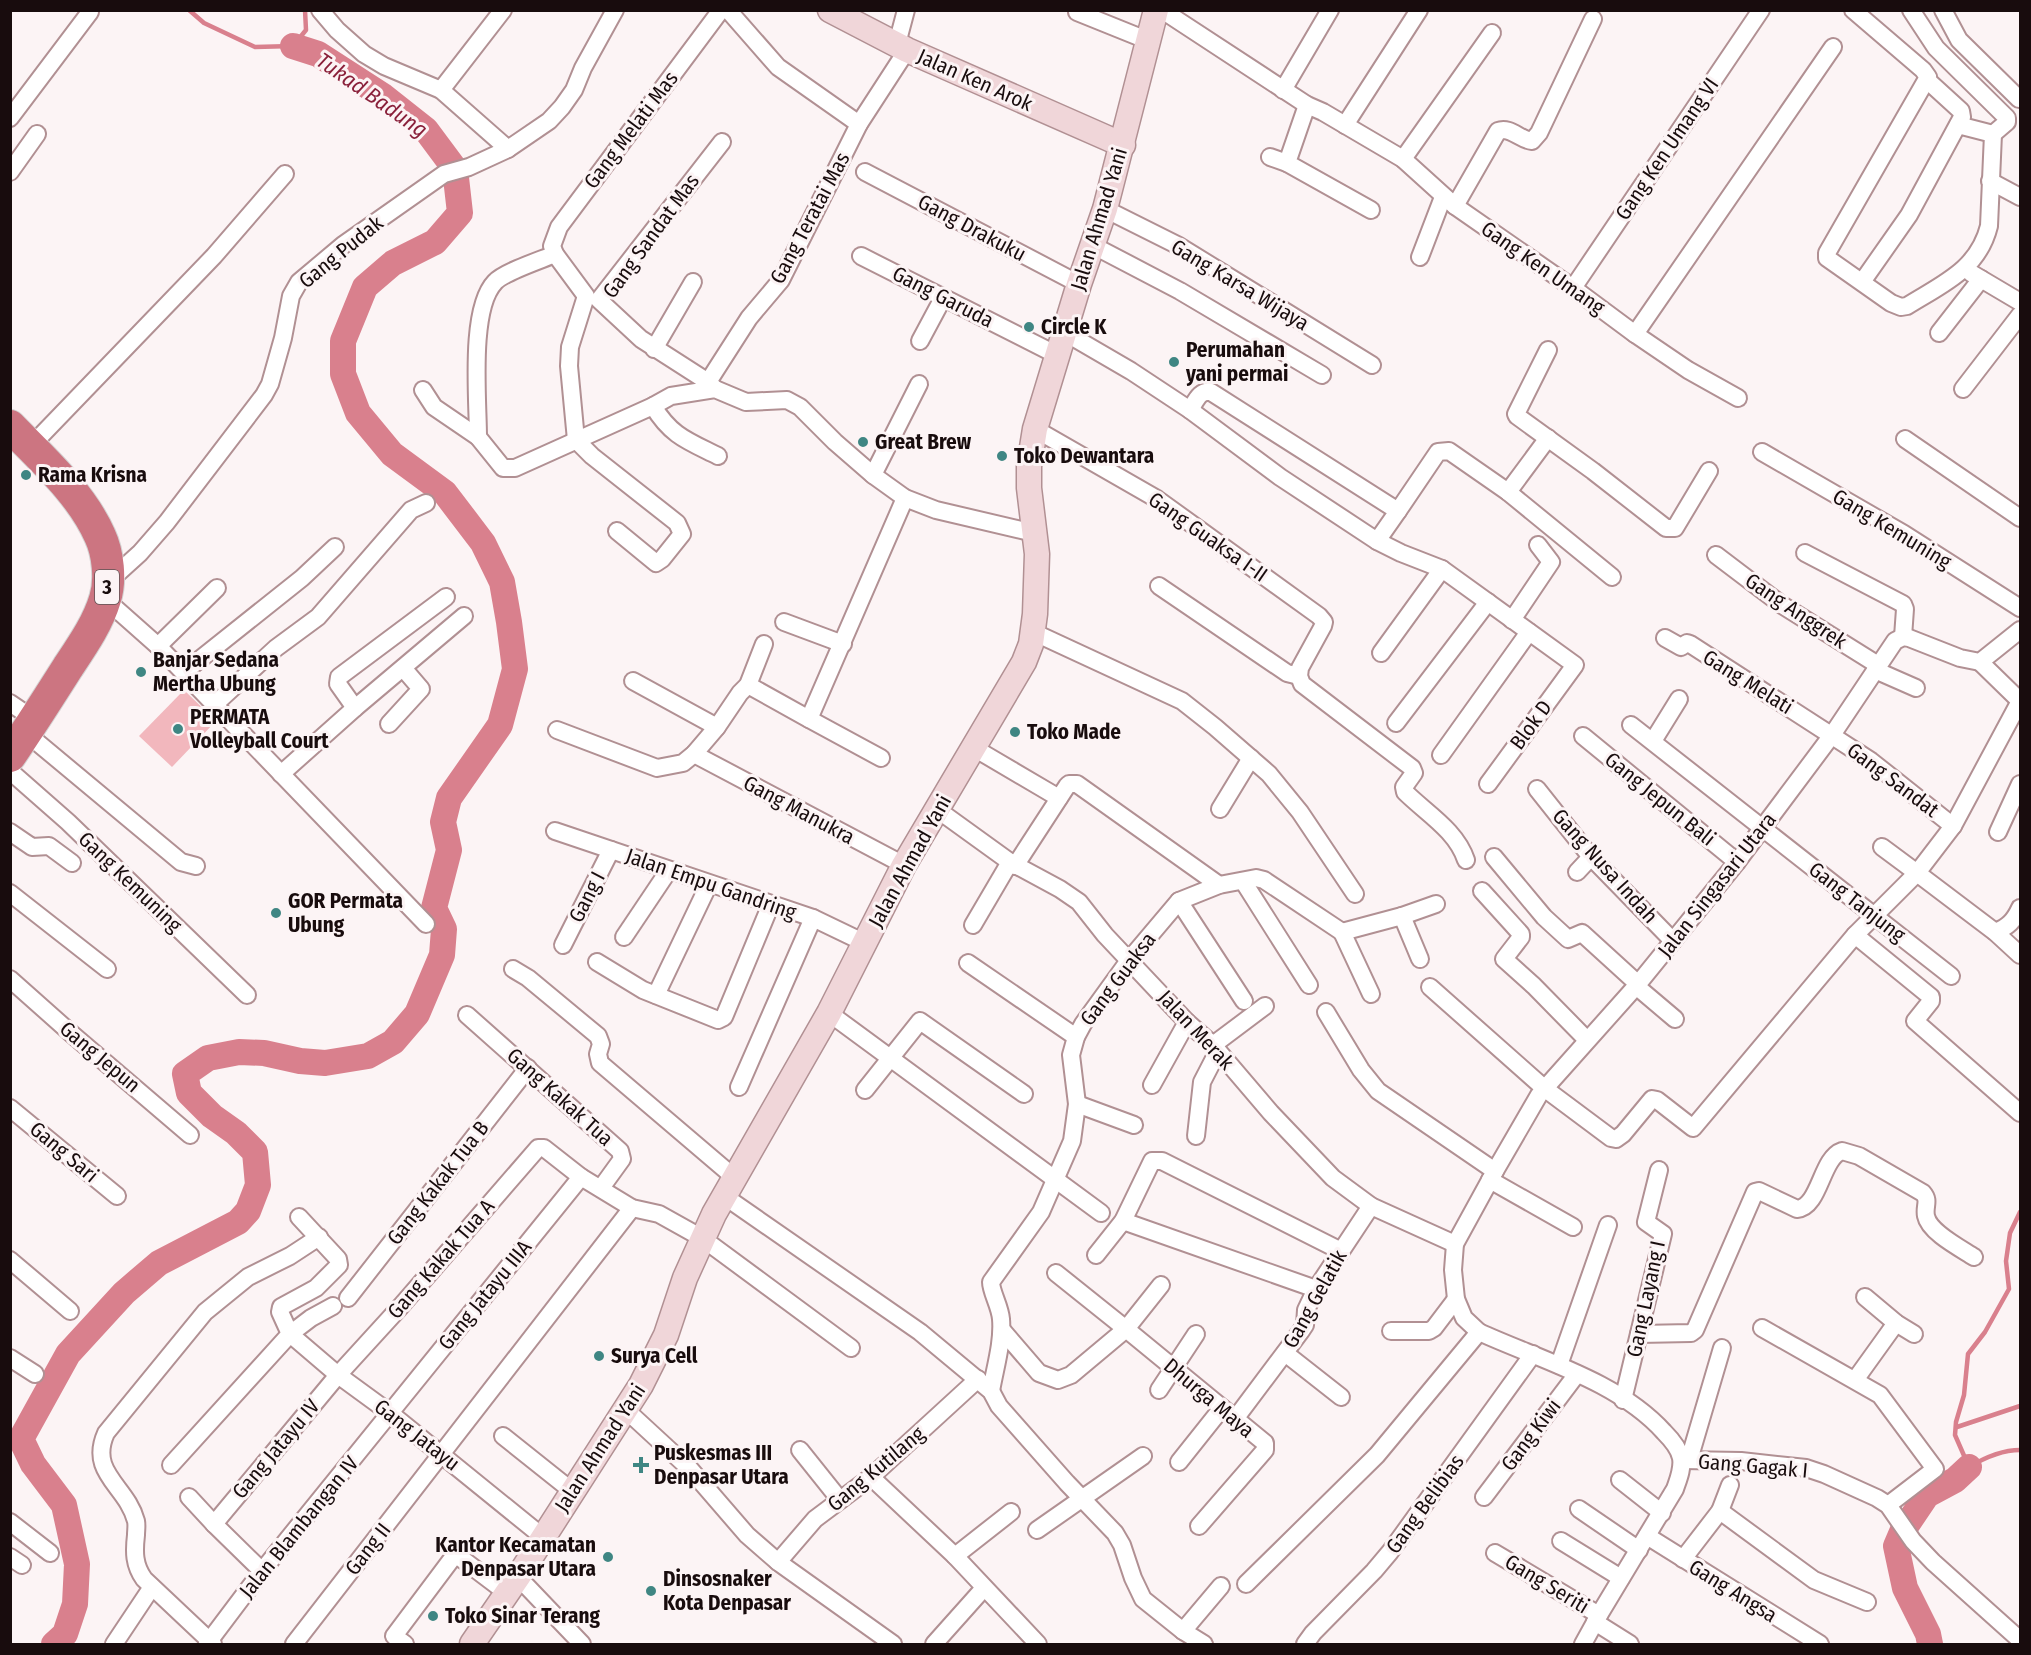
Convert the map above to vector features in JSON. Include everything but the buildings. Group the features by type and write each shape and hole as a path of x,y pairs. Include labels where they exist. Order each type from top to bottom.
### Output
{"highway":[{"name":"3","path":"20,436 70,488 93,521 107,557 107,590 90,633 20,728"}],"main road":[{"name":"Jalan Ken Arok","path":"830,10 902,47 1123,145"},
{"name":"Jalan Ahmad Yani","path":"472,1644 513,1585 641,1385 666,1335 702,1238 829,1013 904,866 1024,662 1033,632 1037,554 1029,477 1035,429 1079,284 1105,209 1156,10"}],"street":[{"path":"320,10 337,30 364,54 384,66 441,90 508,149"},
{"path":"441,90 503,10"},
{"name":"Gang Pudak","path":"107,590 160,530 264,395 270,384 283,338 291,296 299,282 343,245 444,174 508,149 549,122 574,90 583,68 615,10"},
{"name":"Gang Melati Mas","path":"555,254 552,246 559,227 721,10"},
{"path":"728,10 778,67 859,124"},
{"name":"Gang Teratai Mas","path":"712,386 749,318 781,280 859,124 902,47 906,10"},
{"name":"Gang Ken Umang","path":"1162,10 1307,105 1345,124 1403,159 1449,202 1688,370 1738,398"},
{"path":"1283,90 1330,10"},
{"path":"1345,124 1419,10"},
{"name":"Gang Ken Umang VI","path":"1572,288 1761,10"},
{"path":"1854,10 1923,70 1928,77 1827,253 1827,258 1902,308 1965,269 1981,250 1989,226 1993,134 2007,122 2007,118 1936,48 1911,10"},
{"path":"1942,10 1959,40 2019,99"},
{"path":"10,118 90,12"},
{"path":"1077,12 1149,41"},
{"path":"1420,257 1449,202 1498,131 1506,130 1526,141 1532,141 1539,133 1593,20"},
{"path":"1403,159 1492,33"},
{"path":"1635,334 1833,47"},
{"path":"1862,282 1909,214 1962,117 1961,111 1927,80"},
{"path":"1287,163 1307,105"},
{"path":"1958,125 1993,134"},
{"path":"10,172 37,134"},
{"name":"Gang Sandat Mas","path":"722,142 599,300 654,349 712,386 746,402 787,400 794,403 873,475 905,498 936,510 1034,533"},
{"path":"1270,157 1287,163 1371,210"},
{"name":"Gang Drakuku","path":"865,172 1079,284"},
{"path":"20,436 214,256 285,174"},
{"path":"1990,181 2020,197"},
{"name":"Gang Karsa Wijaya","path":"1105,209 1179,246 1372,365"},
{"path":"1094,246 1180,291 1322,375"},
{"path":"478,437 477,338 480,318 490,290 496,280 555,254 586,296 570,347 569,366 576,440 592,456 677,523 682,534 656,563 617,531"},
{"name":"Gang Garuda","path":"861,256 1057,355"},
{"path":"1965,269 2020,302"},
{"path":"1939,333 1981,279"},
{"path":"654,349 693,282"},
{"path":"920,341 943,298"},
{"path":"1964,389 2020,315"},
{"path":"1064,332 1131,371 1190,410 1280,477 1377,541 1401,554 1442,569 1529,632 1441,755"},
{"path":"1548,350 1516,414 1670,529 1675,528 1709,471"},
{"path":"873,475 920,384"},
{"path":"423,390 434,407 478,437 507,470 671,396 712,386"},
{"path":"1190,410 1200,393 1211,392 1398,511"},
{"path":"653,406 662,422 670,430 718,456"},
{"name":"Gang Guaksa I-II","path":"1035,429 1157,500 1319,616 1324,622 1323,626 1300,668 1299,676"},
{"path":"1508,492 1548,438"},
{"path":"1905,439 2020,518"},
{"path":"1377,541 1438,452 1443,450 1449,451 1508,492 1612,577"},
{"name":"Gang Kemuning","path":"1762,452 1904,534 2020,608"},
{"path":"809,719 905,498"},
{"path":"214,705 276,648 318,617 411,510 426,503"},
{"path":"1512,620 1551,562 1538,545"},
{"path":"184,672 302,578 335,547"},
{"path":"1430,987 1544,1088 1611,1138 1616,1139 1623,1134 1652,1099 1657,1100 1693,1128 1855,935 1917,873 1953,826 2020,701 1980,662 1960,658 1903,637 1905,609 1903,604 1805,553"},
{"name":"Gang Anggrek","path":"1716,555 1782,605 1877,667 1916,688"},
{"path":"1381,653 1442,569"},
{"path":"1159,586 1287,673 1299,676 1302,684 1412,768 1414,773 1404,787 1405,792 1452,834 1458,841 1466,860"},
{"path":"158,646 217,588"},
{"path":"107,590 214,705 426,924"},
{"path":"355,708 338,684 339,677 446,597"},
{"path":"1396,723 1488,602"},
{"path":"281,774 464,616"},
{"path":"784,622 843,644"},
{"path":"1980,662 2020,630"},
{"path":"1033,632 1182,701 1269,774 1300,813 1355,894"},
{"name":"Blok D","path":"1488,784 1575,665 1529,632"},
{"name":"Jalan Singasari Utara","path":"1455,1244 1492,1175 1544,1088 1637,985 1737,862 1832,735 1895,641 1903,637"},
{"name":"Gang Melati","path":"1665,638 1681,647 1687,643 1690,644 1832,735"},
{"path":"556,730 657,768 682,764 694,754 717,727 748,685 764,644"},
{"path":"389,724 421,689 403,668"},
{"path":"633,681 717,727"},
{"path":"748,685 881,758"},
{"path":"1653,741 1679,699"},
{"name":"Gang Tanjung","path":"1631,725 1951,976"},
{"path":"20,728 181,862 196,866"},
{"name":"Gang Sandat","path":"1832,735 1871,761 1953,826"},
{"name":"Gang Jepun Bali","path":"1582,736 1737,862"},
{"path":"974,748 1059,798"},
{"name":"Gang Manukra","path":"694,754 904,866"},
{"path":"1220,808 1251,758"},
{"name":"Gang Kemuning","path":"10,771 68,822 247,995"},
{"path":"973,925 1069,784 1077,784 1219,885"},
{"path":"1998,832 2020,784"},
{"name":"Gang Nusa Indah","path":"1537,789 1591,857 1673,942"},
{"name":"Jalan Merak","path":"938,810 1013,864 1079,902 1105,935 1187,1022 1215,1048 1292,1137 1333,1178 1371,1206 1455,1244"},
{"name":"Jalan Empu Gandring","path":"555,831 813,918 865,943"},
{"path":"10,832 32,847 49,846 72,863"},
{"path":"1882,847 1995,932 2020,955"},
{"name":"Gang I","path":"563,945 611,850"},
{"path":"1494,857 1544,917 1568,939 1582,933 1675,1018"},
{"path":"1576,872 1591,857"},
{"path":"624,938 669,870"},
{"name":"Gang Guaksa","path":"991,1391 1002,1330 997,1299 991,1288 992,1278 1041,1212 1057,1179 1072,1142 1077,1104 1071,1055 1076,1037 1130,959 1179,901 1219,885 1256,878 1264,880 1342,932"},
{"path":"1244,881 1309,985"},
{"path":"656,995 709,884"},
{"path":"1482,891 1521,934 1504,959 1587,1040"},
{"path":"10,893 107,969"},
{"path":"1179,901 1244,1001"},
{"path":"597,962 623,979 656,995 713,1019 722,1019 771,904"},
{"path":"1371,994 1342,932 1436,904"},
{"path":"1995,932 2006,928 2020,908"},
{"path":"1402,916 1420,959"},
{"path":"739,1087 813,918"},
{"path":"1855,935 1931,997 1931,1001 1915,1021 2020,1113"},
{"path":"968,963 1076,1037"},
{"path":"513,969 528,978 598,1036 601,1044 598,1054 600,1063 730,1187 920,1332 991,1391 999,1406 1115,1533 1143,1599 1183,1631 1204,1644"},
{"name":"Gang Jepun","path":"10,979 190,1135"},
{"path":"1196,1136 1202,1082 1215,1048 1265,1006"},
{"path":"1326,1012 1361,1070 1378,1091 1492,1175 1573,1227"},
{"path":"829,1013 1057,1179 1101,1214"},
{"name":"Gang Kakak Tua","path":"467,1015 620,1151 622,1159 601,1188"},
{"path":"865,1090 920,1021 1024,1094"},
{"path":"1152,1084 1187,1022"},
{"name":"Gang Kakak Tua B","path":"348,1298 528,1068"},
{"path":"1077,1104 1134,1125"},
{"name":"Gang Sari","path":"10,1108 117,1196"},
{"name":"Gang Kakak Tua A","path":"338,1375 401,1306 534,1150 544,1148 581,1176"},
{"path":"1639,1334 1691,1333 1695,1330 1755,1192 1760,1191 1797,1209 1803,1208 1810,1201 1834,1155 1842,1151 1851,1152 1923,1192 1927,1200 1926,1215 1931,1226 1974,1257"},
{"path":"1096,1255 1123,1221 1152,1161 1156,1160 1341,1251"},
{"name":"Gang Layang I","path":"1623,1400 1663,1234 1646,1222 1659,1170"},
{"path":"581,1176 632,1208 659,1214 702,1238 851,1348"},
{"name":"Gang Jatayu IIIA","path":"390,1413 581,1176"},
{"name":"Gang Gelatik","path":"1235,1419 1304,1326 1306,1310 1316,1289 1371,1206"},
{"name":"Gang II","path":"294,1644 443,1455 632,1208"},
{"path":"290,1334 279,1310 290,1301 316,1288 339,1263 338,1258 299,1217"},
{"path":"1123,1221 1316,1289"},
{"path":"1559,1365 1608,1225"},
{"path":"209,1643 152,1587 138,1570 135,1560 137,1523 128,1503 101,1462 101,1444 106,1433 205,1312 248,1277 290,1256 319,1237"},
{"path":"1455,1244 1456,1299 1464,1318 1479,1332 1559,1365 1650,1416 1685,1460"},
{"path":"10,1260 70,1311"},
{"name":"Dhurga Maya","path":"1056,1273 1265,1443 1266,1448 1199,1526"},
{"path":"1002,1330 1039,1373 1058,1380 1071,1375 1126,1329 1161,1285"},
{"path":"1865,1298 1914,1334"},
{"path":"1391,1331 1429,1331 1456,1299"},
{"path":"171,1465 290,1334 311,1318 333,1306"},
{"path":"1855,1380 1896,1323"},
{"path":"1762,1328 1880,1395 1935,1469 1890,1510 1907,1534 1934,1562 2020,1640"},
{"path":"1246,1584 1377,1455 1479,1332"},
{"name":"Gang Jatayu","path":"290,1334 338,1375 390,1413 543,1537"},
{"path":"1159,1390 1197,1334"},
{"path":"1583,1644 1675,1489 1722,1348"},
{"path":"1285,1353 1341,1397"},
{"name":"Gang Belibias","path":"1305,1644 1390,1552 1533,1354"},
{"path":"10,1358 35,1374"},
{"name":"Gang Kiwi","path":"1484,1497 1577,1374"},
{"name":"Gang Jatayu IV","path":"214,1524 338,1375"},
{"name":"Gang Kutilang","path":"778,1562 815,1519 871,1477 978,1379"},
{"path":"1179,1462 1222,1408"},
{"path":"626,1410 690,1469 747,1534 778,1562 874,1639 893,1644"},
{"name":"Jalan Blambangan IV","path":"209,1643 262,1571 390,1413"},
{"path":"503,1436 572,1491"},
{"path":"800,1450 840,1500"},
{"path":"1036,1530 1143,1456"},
{"name":"Gang Gagak I","path":"1685,1460 1741,1461 1806,1468 1877,1498 1890,1510"},
{"path":"871,1477 955,1556 1038,1644"},
{"path":"1620,1480 1662,1513"},
{"path":"1683,1559 1720,1511 1730,1485"},
{"path":"189,1497 262,1571"},
{"name":"Gang Angsa","path":"1579,1509 1643,1543 1683,1559 1820,1644"},
{"path":"1720,1511 1814,1580 1866,1602"},
{"path":"955,1556 1011,1512"},
{"path":"10,1522 50,1553"},
{"path":"1561,1541 1622,1578"},
{"name":"Gang Seriti","path":"1495,1553 1597,1618 1630,1644"},
{"path":"405,1644 394,1636 454,1556 513,1585 582,1644"},
{"path":"1183,1631 1221,1586"},
{"path":"114,1644 152,1587"},
{"path":"934,1644 984,1588"}],"shaded area":[{"name":"PERMATA Volleyball Court","path":"184,690 216,721 172,767 139,736"}],"waterway":[{"name":"Tukad Badung","path":"189,10 204,23 255,47 293,46 306,30 305,10"},
{"name":"Tukad Badung","path":"54,1644 65,1634 75,1604 77,1564 64,1505 33,1464 21,1439 68,1354 124,1293 159,1263 238,1222 248,1211 258,1185 255,1152 236,1133 212,1116 189,1093 185,1074 208,1058 239,1052 264,1053 300,1061 325,1063 368,1056 393,1042 417,1014 442,955 444,929 434,908 449,850 443,822 449,798 500,725 515,669 502,582 483,543 445,493 392,454 358,413 343,374 343,341 365,287 393,263 435,242 460,213 455,169 426,130 383,96 318,54 293,46"},
{"path":"2020,1212 2010,1233 2006,1261 2009,1289 1985,1332 1968,1354 1964,1395 1956,1422 1955,1435 1969,1467 1994,1455 2020,1450"},
{"path":"1957,1427 2020,1406"},
{"path":"1930,1644 1928,1634 1905,1588 1896,1546 1902,1532 1927,1495 1955,1480 1969,1467"}],"place":[{"name":"Circle K","path":"1029,327"},
{"name":"Perumahan yani permai","path":"1174,362"},
{"name":"Great Brew","path":"863,442"},
{"name":"Toko Dewantara","path":"1002,456"},
{"name":"Rama Krisna","path":"26,475"},
{"name":"Banjar Sedana Mertha Ubung","path":"141,672"},
{"name":"PERMATA Volleyball Court","path":"178,729"},
{"name":"Toko Made","path":"1015,732"},
{"name":"GOR Permata Ubung","path":"276,913"},
{"name":"Surya Cell","path":"599,1356"},
{"name":"Puskesmas III Denpasar Utara","path":"641,1465"},
{"name":"Kantor Kecamatan Denpasar Utara","path":"608,1557"},
{"name":"Dinsosnaker Kota Denpasar","path":"651,1591"},
{"name":"Toko Sinar Terang","path":"433,1616"}]}
